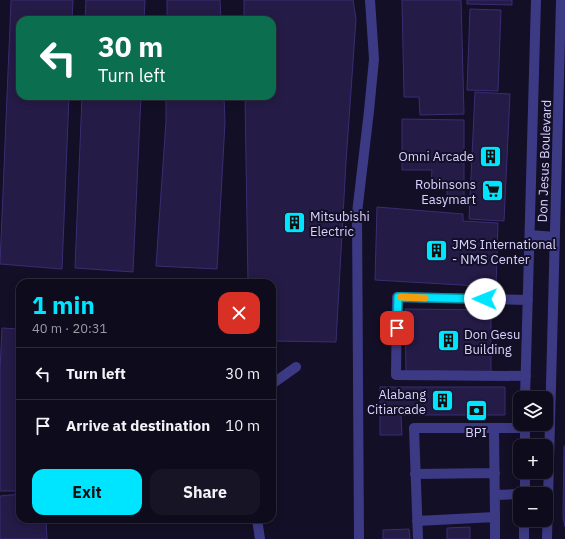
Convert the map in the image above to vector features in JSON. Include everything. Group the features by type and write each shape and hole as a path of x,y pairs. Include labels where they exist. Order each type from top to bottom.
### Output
{"street":[{"path":"359,539 357,213 374,58 370,0"},
{"name":"Don Jesus Boulevard","path":"526,391 536,0"},
{"name":"Don Jesus Boulevard","path":"548,487 555,236 560,201 561,0"},
{"path":"530,235 555,236"},
{"path":"526,376 396,375 398,297 528,300"},
{"path":"276,381 296,367"},
{"path":"418,539 414,428 513,427"},
{"path":"494,428 496,495 495,539"},
{"path":"415,474 495,473"},
{"path":"496,495 513,494"},
{"path":"417,521 496,517"},
{"path":"258,523 260,539"},
{"path":"524,527 524,539"},
{"name":"Don Jesus Boulevard","path":"547,527 547,539"}],"building":[{"path":"11,0 73,0 72,16 16,16 16,100 69,100 62,269 0,264"},
{"path":"86,0 145,0 144,16 85,16"},
{"path":"167,0 220,0 221,16 167,16"},
{"name":"Mitsubishi Electric","path":"244,0 353,0 356,19 336,342 276,341 276,279 248,279 245,100 276,100 276,16 244,16"},
{"path":"402,0 461,0 464,114 420,115 419,97 404,97"},
{"path":"467,0 512,0 512,5 467,4"},
{"path":"470,9 501,10 498,91 467,90"},
{"name":"Omni Arcade","path":"475,92 510,94 504,221 469,219"},
{"path":"82,100 141,100 133,272 75,268"},
{"path":"166,100 224,100 225,122 217,269 156,266 166,121"},
{"path":"402,119 464,120 464,199 447,199 447,185 431,185 432,170 402,170"},
{"name":"JMS International - NMS Center","path":"377,207 463,214 463,221 498,223 496,287 375,280"},
{"name":"Don Gesu Building","path":"405,309 491,310 491,372 406,372"},
{"path":"2,328 16,329 16,491 0,491 0,369"},
{"name":"Alabang Citiarcade","path":"380,387 505,387 505,415 401,415 402,435 380,435"},
{"path":"565,446 565,527 563,517"},
{"path":"16,494 16,523 46,523 47,539 0,539 0,496"},
{"path":"470,527 470,539 447,539 447,528"},
{"path":"409,529 410,539 383,539 383,530"}],"slow traffic":[{"path":"401,297 425,298"}],"place":[{"name":"Omni Arcade","path":"490,156"},
{"name":"Robinsons Easymart","path":"492,191"},
{"name":"Mitsubishi Electric","path":"295,223"},
{"name":"JMS International - NMS Center","path":"437,251"},
{"name":"Don Gesu Building","path":"448,341"},
{"name":"Alabang Citiarcade","path":"442,401"},
{"name":"BPI","path":"476,410"}],"route":[{"path":"397,328 398,297 485,299"}]}
